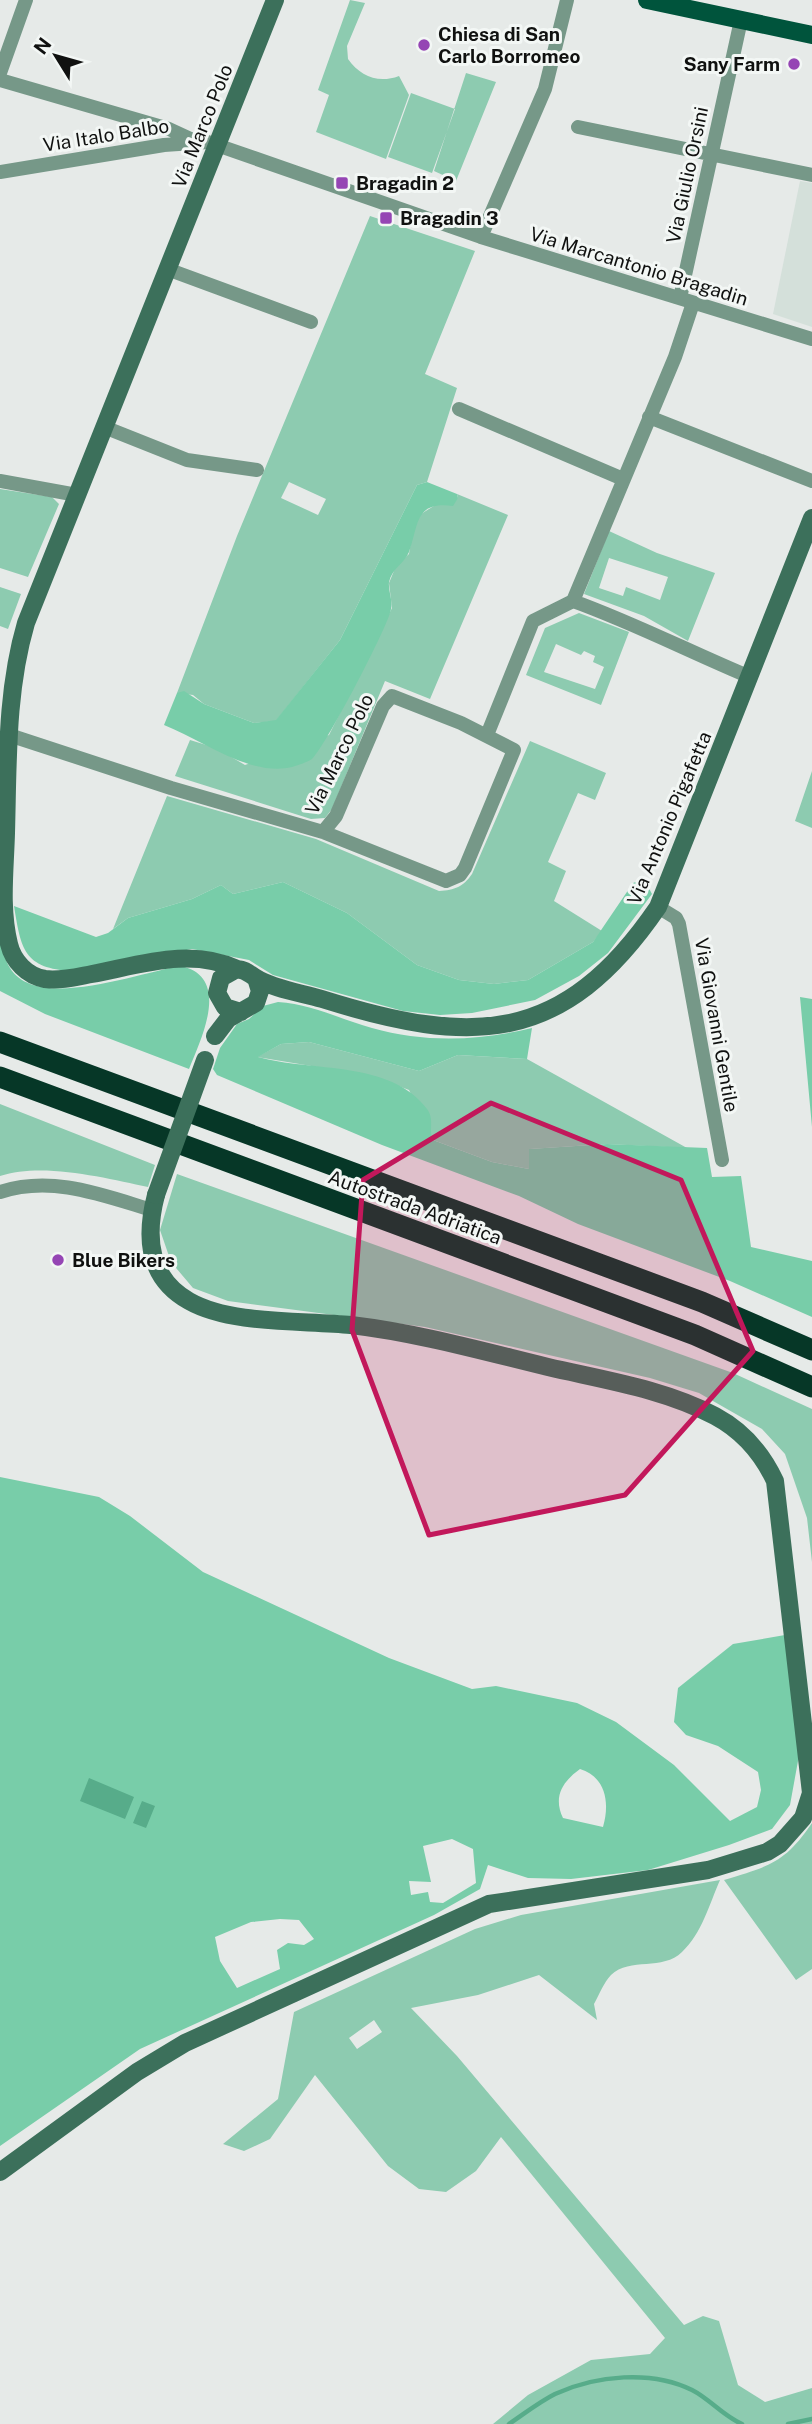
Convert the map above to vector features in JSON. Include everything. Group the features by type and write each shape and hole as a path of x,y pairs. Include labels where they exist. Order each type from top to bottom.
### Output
{"highway":[{"name":"Autostrada Adriatica","path":"0,1042 702,1302 812,1350"},
{"name":"Autostrada Adriatica","path":"0,1077 695,1335 812,1387"}],"main road":[{"name":"Via Marco Polo","path":"237,969 200,958 169,959 65,979 43,979 28,973 16,961 9,946 4,902 6,726 12,680 26,623 275,0"},
{"path":"647,0 812,35"},
{"name":"Via Antonio Pigafetta","path":"237,969 299,992 417,1025 440,1028 507,1024 558,1008 602,976 622,956 658,907 812,518"},
{"path":"0,2172 162,2055 489,1904 741,1862 780,1843 810,1807 811,1779 775,1481 755,1447 715,1416 653,1392 390,1330 241,1315 198,1305 172,1288 157,1268 149,1242 154,1203 215,1036 220,1003 218,982 211,967 200,958"},
{"path":"218,982 224,974 237,969"},
{"path":"215,1036 228,1019 251,1007 258,998 256,978"},
{"name":"Via Antonio Pigafetta","path":"258,998 299,992"},
{"path":"220,1003 229,1010 241,1012"}],"street":[{"path":"0,73 26,0"},
{"path":"481,237 545,89 567,0"},
{"name":"Via Giulio Orsini","path":"573,601 649,417 687,300 712,154 741,20"},
{"path":"0,80 169,129 197,141"},
{"path":"578,127 812,175"},
{"name":"Via Italo Balbo","path":"1,174 197,141 217,144"},
{"name":"Via Marcantonio Bragadin","path":"217,144 301,177 481,237 812,339"},
{"path":"167,268 311,322"},
{"path":"459,409 623,479"},
{"path":"649,417 812,481"},
{"path":"104,427 187,460 257,470"},
{"path":"0,481 77,495"},
{"path":"487,735 533,621 573,601 639,625 680,648 750,677"},
{"name":"Via Marco Polo","path":"6,726 171,788 323,832 439,880 454,880 460,876 515,754 512,747 487,735 392,696 383,706 336,816 323,832"},
{"name":"Via Giovanni Gentile","path":"658,907 676,918 679,924 722,1160"},
{"path":"0,1192 29,1185 66,1186 154,1203"}],"highlighted area":[{"path":"491,1103 681,1180 753,1351 625,1495 429,1535 352,1330 363,1180"}],"shaded area":[{"path":"350,0 365,3 347,46 348,59 358,70 370,77 384,79 399,76 409,95 386,159 316,132 329,95 318,90"},
{"path":"466,73 496,82 456,181 434,171"},
{"path":"411,93 455,109 432,173 388,157"},
{"path":"800,181 812,183 812,327 773,314"},
{"path":"370,216 475,251 425,374 457,388 427,482 417,485 340,640 276,721 254,723 204,704 193,695 177,693 237,536","holes":["289,482 326,499 318,515 281,498"]},
{"path":"427,482 457,494 458,498 453,506 431,507 420,517 407,556 389,582 391,609 388,620 342,711 312,759 292,767 260,767 227,755 164,725 177,693 184,691 204,704 254,723 276,720 340,640 417,485"},
{"path":"0,489 52,497 59,504 28,577 0,568"},
{"path":"457,494 508,515 430,699 385,681 332,809 325,818 311,819 175,776 190,740 216,748 245,765 329,735 392,608 389,583 396,566 409,554 413,528 421,514 437,504 458,498"},
{"path":"609,531 657,553 715,573 688,641 644,616 584,594","holes":["609,558 668,577 660,600 626,587 623,596 599,588"]},
{"path":"0,587 21,594 8,629 0,626"},
{"path":"579,613 629,632 601,705 526,675 545,628","holes":["556,644 581,655 584,651 595,656 593,662 604,667 595,689 544,672"]},
{"path":"530,741 606,773 595,800 578,793 548,862 566,871 554,901 602,931 593,942 528,980 494,984 459,980 417,965 347,913 283,882 233,894 221,885 192,899 128,918 113,929 167,796 316,839 439,891 458,887 472,874"},
{"path":"812,771 812,828 795,821"},
{"path":"644,879 652,894 608,953 579,976 535,1000 472,1013 440,1015 403,1011 273,975 249,960 192,949 73,971 44,966 34,961 27,953 19,934 14,906 96,937 108,933 128,918 192,899 221,885 233,894 283,882 347,913 417,965 459,980 494,984 528,980 593,942 633,883"},
{"path":"0,942 10,968 23,981 42,987 90,986 181,966 196,972 205,982 209,995 209,1010 189,1069 45,1014 0,991"},
{"path":"800,997 812,999 812,1127"},
{"path":"278,1002 412,1036 472,1038 532,1028 527,1059 458,1055 419,1071 309,1042 281,1044 258,1057 349,1070 393,1082 412,1093 427,1109 431,1117 433,1140 492,1162 529,1169 529,1149 607,1144 707,1148 712,1177 741,1176 751,1247 812,1261 812,1317 730,1281 578,1224 519,1196 382,1145 217,1075 213,1069 220,1048 237,1024 249,1019 263,1006"},
{"path":"309,1042 419,1071 458,1055 527,1059 687,1148 607,1144 530,1149 529,1169 492,1162 433,1140 409,1090 372,1076 257,1057 281,1044"},
{"path":"0,1104 155,1165 148,1187 54,1171 17,1172 0,1176"},
{"path":"177,1174 733,1373 812,1409 812,1562 807,1518 785,1454 762,1429 699,1393 650,1378 425,1327 228,1301 193,1288 171,1262 160,1230"},
{"path":"0,1477 99,1497 130,1516 203,1572 389,1658 472,1689 496,1686 577,1703 616,1722 674,1765 730,1821 757,1807 761,1790 758,1772 718,1746 686,1735 674,1722 678,1688 733,1644 785,1635 800,1750 790,1805 772,1829 648,1870 571,1879 528,1878 488,1865 480,1889 434,1915 140,2049 0,2146","holes":["580,1769 596,1778 604,1792 606,1809 603,1827 563,1818 559,1803 561,1791 568,1779","452,1839 473,1849 476,1883 443,1903 430,1902 428,1892 411,1895 409,1881 431,1882 423,1846","299,1920 314,1939 304,1945 288,1943 277,1950 280,1969 237,1988 220,1961 215,1937 251,1922"]},
{"path":"89,1778 134,1797 125,1819 80,1801"},
{"path":"142,1801 155,1806 146,1828 133,1823"},
{"path":"812,1823 812,1969 796,1980 724,1880 774,1862 793,1847"},
{"path":"720,1880 695,1936 682,1952 666,1961 627,1966 611,1975 594,2004 597,2020 539,1975 478,1995 411,2008 457,2056 684,2325 703,2316 719,2321 738,2385 765,2402 812,2388 812,2424 493,2424 528,2395 591,2360 650,2354 665,2338 501,2137 476,2171 446,2192 419,2189 388,2166 315,2075 270,2139 244,2151 223,2144 278,2099 294,2012 475,1929 521,1915","holes":["374,2020 382,2032 357,2049 349,2038"]}],"waterway":[{"path":"509,2424 555,2394 588,2383 624,2377 659,2380 692,2390 742,2424"},
{"path":"788,2424 812,2419"}],"place":[{"name":"Chiesa di San Carlo Borromeo","path":"424,45"},
{"name":"Sany Farm","path":"794,64"},
{"name":"Bragadin 2","path":"342,183"},
{"name":"Bragadin 3","path":"386,218"},
{"name":"Blue Bikers","path":"58,1260"}]}
